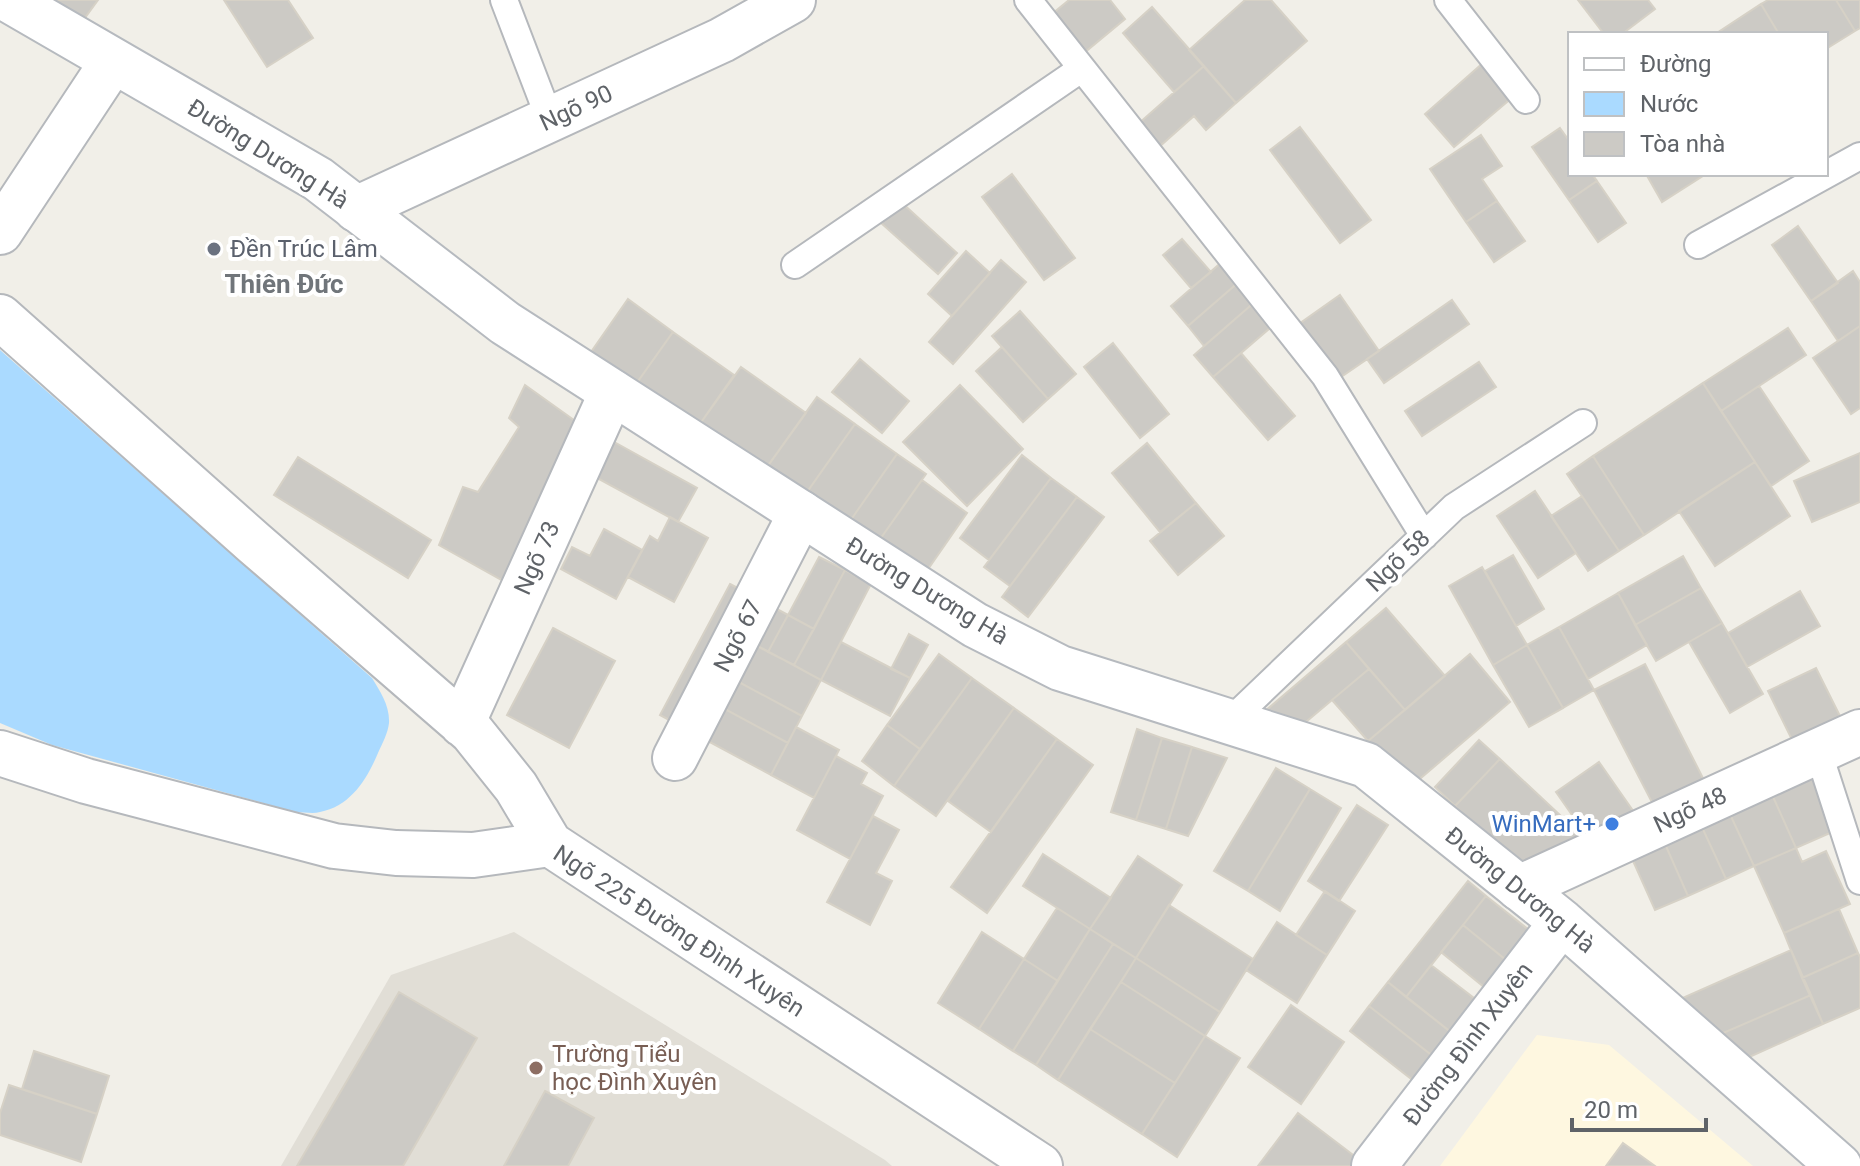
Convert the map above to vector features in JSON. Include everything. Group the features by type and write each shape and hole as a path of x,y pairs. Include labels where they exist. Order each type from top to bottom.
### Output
{"street":[{"name":"Ngõ 90","path":"356,209 722,40 793,0"},
{"name":"Đường Dương Hà","path":"16,2 318,179 505,323 975,625 1060,668 1366,765 1562,922 1839,1166"},
{"path":"0,232 113,61"},
{"path":"0,317 472,732 516,787 550,844"},
{"name":"Ngõ 73","path":"462,724 612,392"},
{"name":"Ngõ 67","path":"675,758 801,513"},
{"name":"Ngõ 48","path":"1519,888 1860,732"},
{"name":"Ngõ 225 Đường Đình Xuyên","path":"0,753 86,781 334,846 396,853 473,855 550,844 1040,1166"},
{"name":"Đường Đình Xuyên","path":"1374,1166 1562,922"}],"lane":[{"path":"504,0 550,120"},
{"path":"1028,0 1325,376 1424,536"},
{"path":"1448,0 1526,100"},
{"path":"795,265 1081,69"},
{"path":"1828,174 1860,156"},
{"path":"1698,245 1824,176"},
{"name":"Ngõ 58","path":"1229,722 1454,507 1583,423"},
{"path":"1818,751 1860,881"}],"shaded area":[{"name":"Trường Tiểu học Đình Xuyên","path":"514,932 892,1166 281,1166 391,975"},
{"path":"1537,1035 1609,1045 1753,1166 1440,1166"}],"water":[{"path":"0,350 372,678 386,705 388,727 369,772 349,798 320,812 296,812 52,745 0,723"}],"building":[{"path":"45,0 98,0 79,26"},
{"path":"224,0 288,0 313,38 267,67"},
{"path":"1069,0 1110,0 1125,19 1084,53 1052,14"},
{"path":"1245,0 1271,0 1307,41 1236,103 1189,50"},
{"path":"1578,0 1648,0 1655,9 1625,32 1602,32"},
{"path":"1768,0 1836,0 1855,31 1828,48 1828,32 1778,32 1761,4"},
{"path":"1836,0 1860,0 1860,28 1855,31"},
{"path":"1761,4 1778,32 1719,32"},
{"path":"1152,7 1204,66 1174,92 1123,33"},
{"path":"1483,63 1513,97 1454,147 1425,114"},
{"path":"1204,66 1236,103 1206,130 1194,116 1159,147 1138,124"},
{"path":"1300,127 1371,220 1340,243 1270,150"},
{"path":"1560,128 1568,139 1568,176 1593,176 1597,181 1569,200 1532,147"},
{"path":"1481,135 1502,166 1482,179 1497,201 1466,222 1430,169"},
{"path":"1012,174 1075,258 1044,280 982,197"},
{"path":"1647,176 1703,176 1662,202"},
{"path":"1597,181 1626,223 1598,242 1569,200"},
{"path":"1497,201 1525,241 1494,262 1466,222"},
{"path":"901,202 957,253 938,274 881,223"},
{"path":"1798,226 1838,283 1811,301 1772,245"},
{"path":"1182,239 1211,272 1191,288 1163,255"},
{"path":"966,251 990,273 952,316 928,294"},
{"path":"1001,260 1026,282 953,364 929,342"},
{"path":"1223,261 1240,281 1188,326 1171,306"},
{"path":"1853,271 1860,282 1860,326 1838,341 1811,301"},
{"path":"1240,281 1257,300 1204,346 1188,326"},
{"path":"1340,295 1379,351 1335,381 1296,326"},
{"path":"628,299 673,332 636,384 591,352"},
{"path":"1257,300 1276,323 1213,377 1194,355"},
{"path":"1452,300 1469,324 1384,383 1367,359"},
{"path":"1020,311 1076,374 1048,399 992,336"},
{"path":"1860,326 1860,408 1851,414 1813,358"},
{"path":"1788,328 1806,355 1721,411 1703,383"},
{"path":"673,332 734,375 697,428 636,384"},
{"path":"1113,343 1169,414 1140,438 1084,367"},
{"path":"1002,347 1048,399 1023,422 976,371"},
{"path":"1241,353 1295,416 1268,440 1213,377"},
{"path":"860,359 909,401 882,433 832,392"},
{"path":"1479,362 1496,387 1422,436 1405,411"},
{"path":"741,367 806,413 762,474 697,428"},
{"path":"1703,383 1755,462 1644,535 1593,456"},
{"path":"525,385 574,420 507,583 439,545 463,487 478,492 519,427 509,418"},
{"path":"960,385 1023,449 967,506 903,442"},
{"path":"1759,386 1809,461 1771,486 1721,411"},
{"path":"817,397 855,424 800,502 762,474"},
{"path":"855,424 897,454 843,531 800,502"},
{"path":"607,438 697,488 678,522 588,473"},
{"path":"1147,443 1196,503 1160,532 1112,473"},
{"path":"1860,453 1860,502 1812,522 1794,481"},
{"path":"897,454 926,474 871,552 843,531"},
{"path":"1022,455 1051,478 989,560 960,538"},
{"path":"1593,456 1644,535 1619,551 1567,474"},
{"path":"298,457 431,540 408,578 274,495"},
{"path":"1755,462 1790,516 1715,566 1679,511"},
{"path":"1051,478 1077,497 1010,586 984,567"},
{"path":"922,480 967,513 917,585 871,552"},
{"path":"1535,491 1576,553 1538,578 1497,516"},
{"path":"1582,496 1619,551 1588,571 1551,516"},
{"path":"1077,497 1104,517 1028,617 1002,597"},
{"path":"1196,503 1224,536 1178,575 1150,541"},
{"path":"670,517 708,538 674,602 628,577 650,536 658,541"},
{"path":"604,529 642,550 616,599 561,569 572,547 590,556"},
{"path":"1513,555 1544,609 1516,626 1485,571"},
{"path":"1683,556 1701,588 1635,625 1618,593"},
{"path":"819,557 845,570 814,629 788,615"},
{"path":"1482,567 1527,645 1493,665 1449,586"},
{"path":"845,570 871,584 821,680 794,665"},
{"path":"730,584 762,601 693,733 660,715"},
{"path":"1701,588 1722,623 1656,661 1635,625"},
{"path":"1800,591 1820,626 1747,667 1728,633"},
{"path":"1618,593 1647,645 1588,679 1559,627"},
{"path":"762,601 788,615 768,652 743,638"},
{"path":"1386,608 1445,676 1405,710 1346,642"},
{"path":"788,615 814,629 794,665 768,652"},
{"path":"1722,623 1763,694 1730,713 1689,642"},
{"path":"1559,627 1594,690 1563,708 1527,645"},
{"path":"553,628 615,661 569,748 507,715"},
{"path":"909,634 928,645 910,678 891,669"},
{"path":"743,638 821,680 802,716 724,674"},
{"path":"841,642 910,678 890,716 821,680"},
{"path":"1346,642 1369,669 1301,726 1264,712"},
{"path":"1527,645 1563,708 1529,727 1493,665"},
{"path":"939,654 972,678 920,749 887,725"},
{"path":"1470,654 1510,702 1408,789 1368,741"},
{"path":"1645,664 1708,788 1658,814 1594,690"},
{"path":"1816,668 1846,728 1798,752 1768,691"},
{"path":"1369,669 1405,710 1368,741 1332,700"},
{"path":"724,674 802,716 788,743 710,701"},
{"path":"972,678 1014,708 936,816 894,786"},
{"path":"710,701 788,743 771,775 693,733"},
{"path":"1014,708 1057,739 991,832 948,801"},
{"path":"887,725 920,749 894,786 862,761"},
{"path":"796,727 839,750 814,798 771,775"},
{"path":"1137,729 1162,738 1136,820 1111,812"},
{"path":"1162,738 1192,747 1166,829 1136,820"},
{"path":"1057,739 1093,765 987,913 951,887"},
{"path":"1479,740 1500,759 1455,806 1435,787"},
{"path":"1192,747 1227,758 1188,836 1166,829"},
{"path":"836,756 867,773 861,784 883,796 850,859 797,830"},
{"path":"1500,759 1590,843 1533,879 1455,806"},
{"path":"1599,762 1636,815 1593,845 1556,792"},
{"path":"1807,763 1837,830 1796,848 1766,781"},
{"path":"1276,768 1310,789 1248,891 1214,871"},
{"path":"1766,781 1796,848 1754,866 1723,799"},
{"path":"1310,789 1341,808 1280,911 1248,891"},
{"path":"1723,799 1754,866 1726,879 1695,812"},
{"path":"1357,805 1388,825 1339,901 1308,881"},
{"path":"1695,812 1726,879 1688,896 1658,828"},
{"path":"873,816 899,830 876,873 892,881 870,925 827,902"},
{"path":"1658,828 1688,896 1655,910 1625,843"},
{"path":"1796,848 1802,862 1826,851 1850,904 1784,933 1754,866"},
{"path":"1043,854 1111,898 1090,929 1023,886"},
{"path":"1138,856 1182,885 1136,958 1090,929"},
{"path":"1468,881 1486,896 1406,997 1388,982"},
{"path":"1325,891 1355,911 1327,955 1296,935"},
{"path":"1486,896 1529,930 1506,960 1463,925"},
{"path":"1169,905 1253,959 1220,1012 1136,958"},
{"path":"1057,908 1090,929 1058,981 1024,959"},
{"path":"1839,909 1858,953 1802,978 1784,933"},
{"path":"1277,922 1327,955 1297,1003 1246,970"},
{"path":"1463,925 1506,960 1484,987 1441,952"},
{"path":"1090,929 1113,944 1036,1065 1013,1051"},
{"path":"982,932 1024,959 979,1029 938,1003"},
{"path":"1113,944 1136,958 1058,1080 1036,1065"},
{"path":"1791,950 1811,995 1707,1040 1669,1004"},
{"path":"1858,953 1860,1008 1823,1024 1802,978"},
{"path":"1136,958 1220,1012 1205,1036 1121,982"},
{"path":"1024,959 1058,981 1013,1051 979,1029"},
{"path":"1431,965 1483,1005 1457,1037 1406,997"},
{"path":"1121,982 1205,1036 1175,1083 1090,1029"},
{"path":"1388,982 1457,1037 1439,1061 1369,1006"},
{"path":"399,992 477,1038 403,1166 297,1166"},
{"path":"1811,995 1823,1024 1738,1062 1707,1040"},
{"path":"1291,1005 1344,1042 1301,1104 1248,1067"},
{"path":"1369,1006 1439,1061 1419,1085 1350,1031"},
{"path":"1090,1029 1175,1083 1142,1134 1058,1080"},
{"path":"1205,1036 1240,1058 1177,1157 1142,1134"},
{"path":"34,1051 109,1076 97,1114 22,1089"},
{"path":"9,1085 97,1114 81,1162 0,1135 0,1113"},
{"path":"545,1091 594,1118 568,1166 504,1166"},
{"path":"1298,1113 1365,1164 1364,1166 1258,1166"},
{"path":"1623,1143 1655,1166 1606,1166"}],"place":[{"name":"Đền Trúc Lâm","path":"214,249"},
{"name":"WinMart+","path":"1612,824"},
{"name":"Trường Tiểu học Đình Xuyên","path":"536,1068"}],"district":[{"name":"Thiên Đức","path":"284,284"}]}
